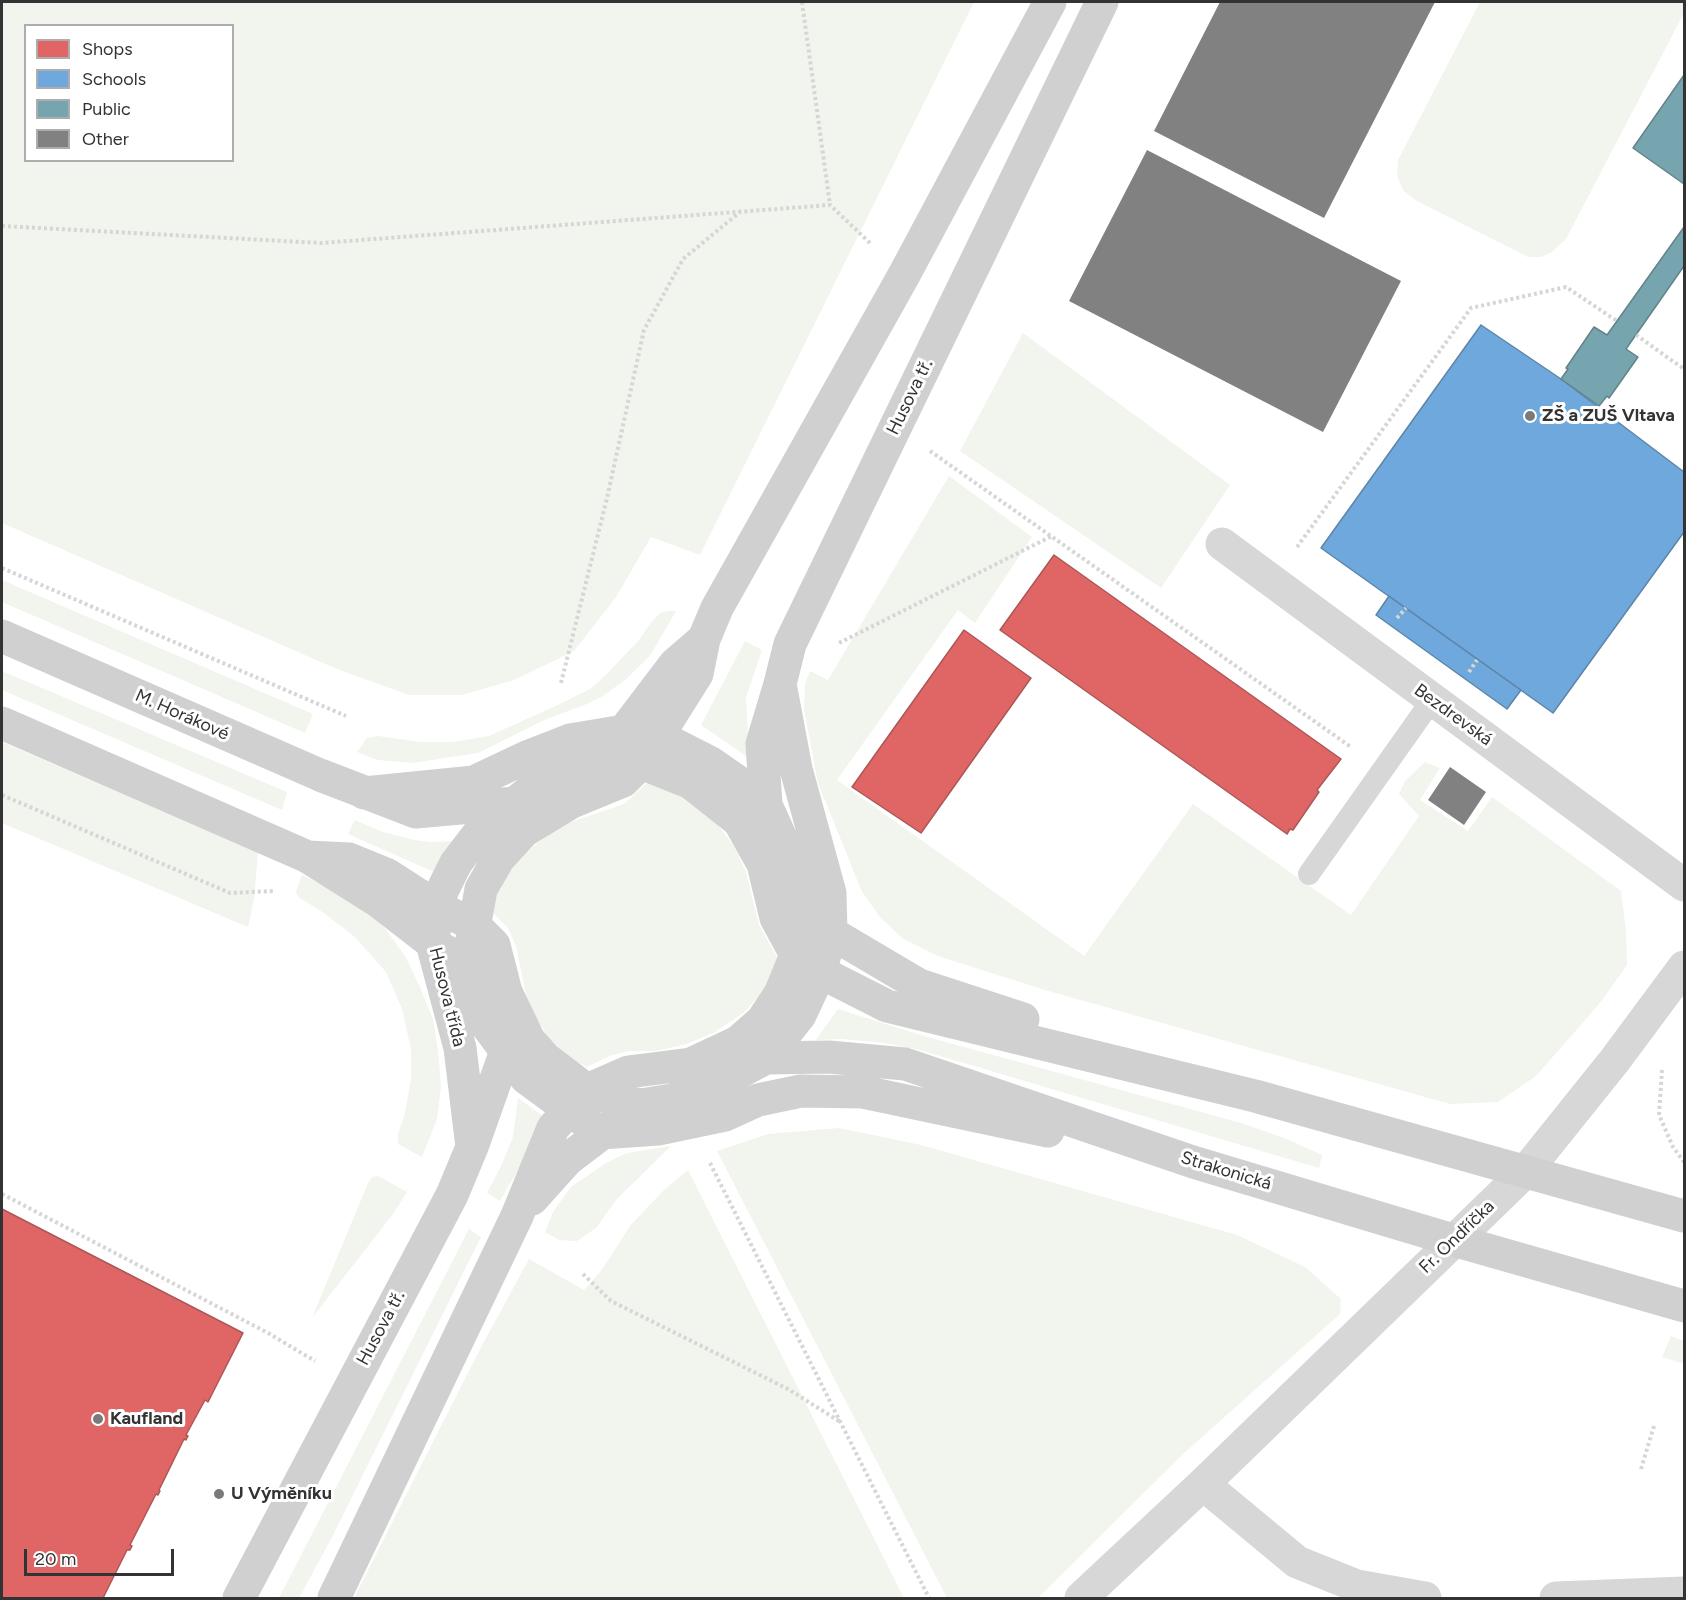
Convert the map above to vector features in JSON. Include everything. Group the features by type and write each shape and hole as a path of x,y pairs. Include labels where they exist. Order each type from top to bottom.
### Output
{"street":[{"path":"650,749 697,674 704,639 717,608 904,275 1050,2"},
{"name":"Husova tř.","path":"766,806 762,744 790,644 1102,2"},
{"name":"Bezdrevská","path":"1222,544 1684,885"},
{"name":"M. Horákové","path":"2,636 364,793 416,812 515,803"},
{"path":"597,759 624,731 675,664 704,639"},
{"path":"334,1599 517,1216 553,1128 577,1100 628,1072 692,1064 738,1042 762,1021 780,994 808,964 831,933 830,893 796,769 780,684"},
{"path":"2,723 297,852 378,901 432,943 467,964 485,1023 526,1078 577,1100 620,1101 641,1105 672,1100 719,1083 766,1058 800,1016 808,964 800,891 786,849 766,806 737,781 711,763 650,749 597,759"},
{"path":"364,793 474,782 570,740 624,731 650,749 739,821 763,864 776,918 808,964 887,1006 1255,1096 1684,1216"},
{"name":"Husova třída","path":"467,964 481,889 499,858 524,831 572,802 622,782 650,749"},
{"name":"Husova třída","path":"472,1146 460,1048 432,943 442,891 456,863 479,833 539,784 569,769 597,759"},
{"path":"297,852 349,859 388,875 439,908 474,925 494,945 506,992 529,1040 600,1132"},
{"path":"802,906 831,933 920,985 1255,1096"},
{"name":"Fr. Ondříčka","path":"1081,1599 1526,1171 1615,1060 1684,967"},
{"name":"Husova tř.","path":"239,1599 452,1195 506,1051"},
{"name":"Strakonická","path":"766,1058 829,1057 905,1064 1193,1162 1684,1306"},
{"path":"600,1132 658,1129 725,1115 758,1101 801,1090 863,1092 1193,1162"},
{"path":"517,1216 568,1159 600,1132 641,1105"},
{"path":"1203,1484 1297,1562 1357,1586 1425,1599"},
{"path":"1556,1599 1684,1593"}],"lane":[{"path":"1309,874 1432,700"}],"path":[{"path":"802,2 830,206 904,275"},
{"path":"2,226 321,243 830,206"},
{"path":"561,683 607,498 644,330 683,259 741,212"},
{"path":"1272,582 1471,308 1566,287 1617,321"},
{"path":"1636,335 1684,369"},
{"path":"895,427 1383,769"},
{"path":"835,646 1052,536"},
{"path":"2,568 346,716"},
{"path":"1390,613 1398,619 1406,608"},
{"path":"1465,679 1477,660"},
{"path":"2,795 230,893 273,891"},
{"path":"1662,1060 1659,1115 1672,1147 1684,1162"},
{"path":"709,1162 929,1599"},
{"path":"2,1194 268,1333 352,1382"},
{"path":"583,1274 611,1301 788,1389 839,1421"},
{"path":"1641,1469 1654,1426"}],"shaded area":[{"path":"2,2 974,2 700,555 651,537 616,597 574,651 514,680 462,695 409,695 337,669 2,523"},
{"path":"1480,2 1684,2 1684,13 1566,239 1552,252 1541,257 1528,257 1415,200 1403,190 1397,176 1398,160"},
{"path":"1023,333 1230,485 1161,588 960,451"},
{"path":"949,476 1032,537 975,623 958,610 837,780 1084,956 1193,804 1351,915 1419,816 1399,794 1405,781 1425,762 1440,768 1420,800 1468,831 1492,797 1621,891 1627,965 1600,1003 1536,1076 1498,1102 1450,1104 1045,990 938,956 902,938 880,917 862,892 818,783 804,709 805,684 810,671 828,680"},
{"path":"2,580 313,714 305,733 2,602"},
{"path":"676,611 650,656 625,680 587,704 544,720 478,753 412,763 378,760 357,752 367,738 378,736 421,742 453,742 489,736 562,703 590,689 605,676 639,640 660,613"},
{"path":"745,641 762,650 746,697 749,758 701,725"},
{"path":"2,671 287,792 282,810 2,690"},
{"path":"2,742 258,852 254,899 248,927 2,823"},
{"path":"648,782 670,788 694,803 716,822 735,848 746,872 759,925 779,961 765,990 743,1013 715,1032 687,1044 655,1051 629,1051 609,1056 587,1067 567,1056 549,1038 535,1016 526,994 516,946 508,928 491,911 500,884 519,859 543,838 571,822 624,804"},
{"path":"355,820 383,832 414,840 453,841 434,872 348,834"},
{"path":"302,875 353,899 384,927 405,956 420,987 433,1019 441,1086 437,1119 422,1157 398,1144 398,1134 404,1117 411,1080 411,1049 402,1009 386,972 355,937 298,897 296,891"},
{"path":"838,1009 924,1036 1241,1123 1287,1139 1322,1155 1319,1168 920,1050 885,1043 842,1039 816,1040"},
{"path":"518,1098 547,1119 500,1201 487,1193 513,1137"},
{"path":"839,1128 921,1145 1237,1235 1305,1267 1341,1299 1340,1314 1183,1454 1038,1598 947,1598 717,1151 768,1134"},
{"path":"671,1146 616,1200 596,1228 577,1241 559,1240 545,1232 553,1212 571,1187 606,1163 627,1153"},
{"path":"688,1170 904,1598 354,1598 479,1351 529,1259 584,1290 601,1271 630,1226 662,1192"},
{"path":"378,1176 407,1192 393,1214 312,1318 368,1183 372,1177"},
{"path":"469,1229 481,1237 330,1541 299,1598 279,1598"},
{"path":"1671,1336 1684,1341 1684,1364 1662,1357"}],"building: Shops":[{"path":"1054,555 1341,759 1317,790 1319,792 1293,830 1290,829 1287,834 1000,630"},
{"path":"964,630 1031,678 921,833 852,787"},
{"name":"Kaufland","path":"2,1209 243,1333 208,1402 205,1400 186,1435 188,1436 186,1440 184,1439 158,1495 156,1494 130,1545 132,1546 130,1550 127,1550 103,1598 2,1598"}],"building: Schools":[{"path":"1481,325 1561,379 1684,472 1684,532 1553,713 1321,548"},
{"path":"1389,596 1521,690 1507,709 1376,615"}],"building: Public":[{"path":"1684,75 1684,184 1633,148"},
{"path":"1684,227 1684,266 1626,349 1638,357 1609,398 1607,396 1599,406 1561,379 1568,369 1566,368 1594,327 1607,335"}],"building: Other":[{"path":"1220,2 1435,2 1324,218 1154,131"},
{"path":"1147,150 1401,281 1323,432 1069,301"},
{"path":"1450,767 1486,792 1464,825 1428,800"}],"place":[{"name":"ZŠ a ZUŠ Vltava","path":"1530,416"},
{"name":"Kaufland","path":"98,1419"},
{"name":"U Výměníku","path":"219,1494"}]}
